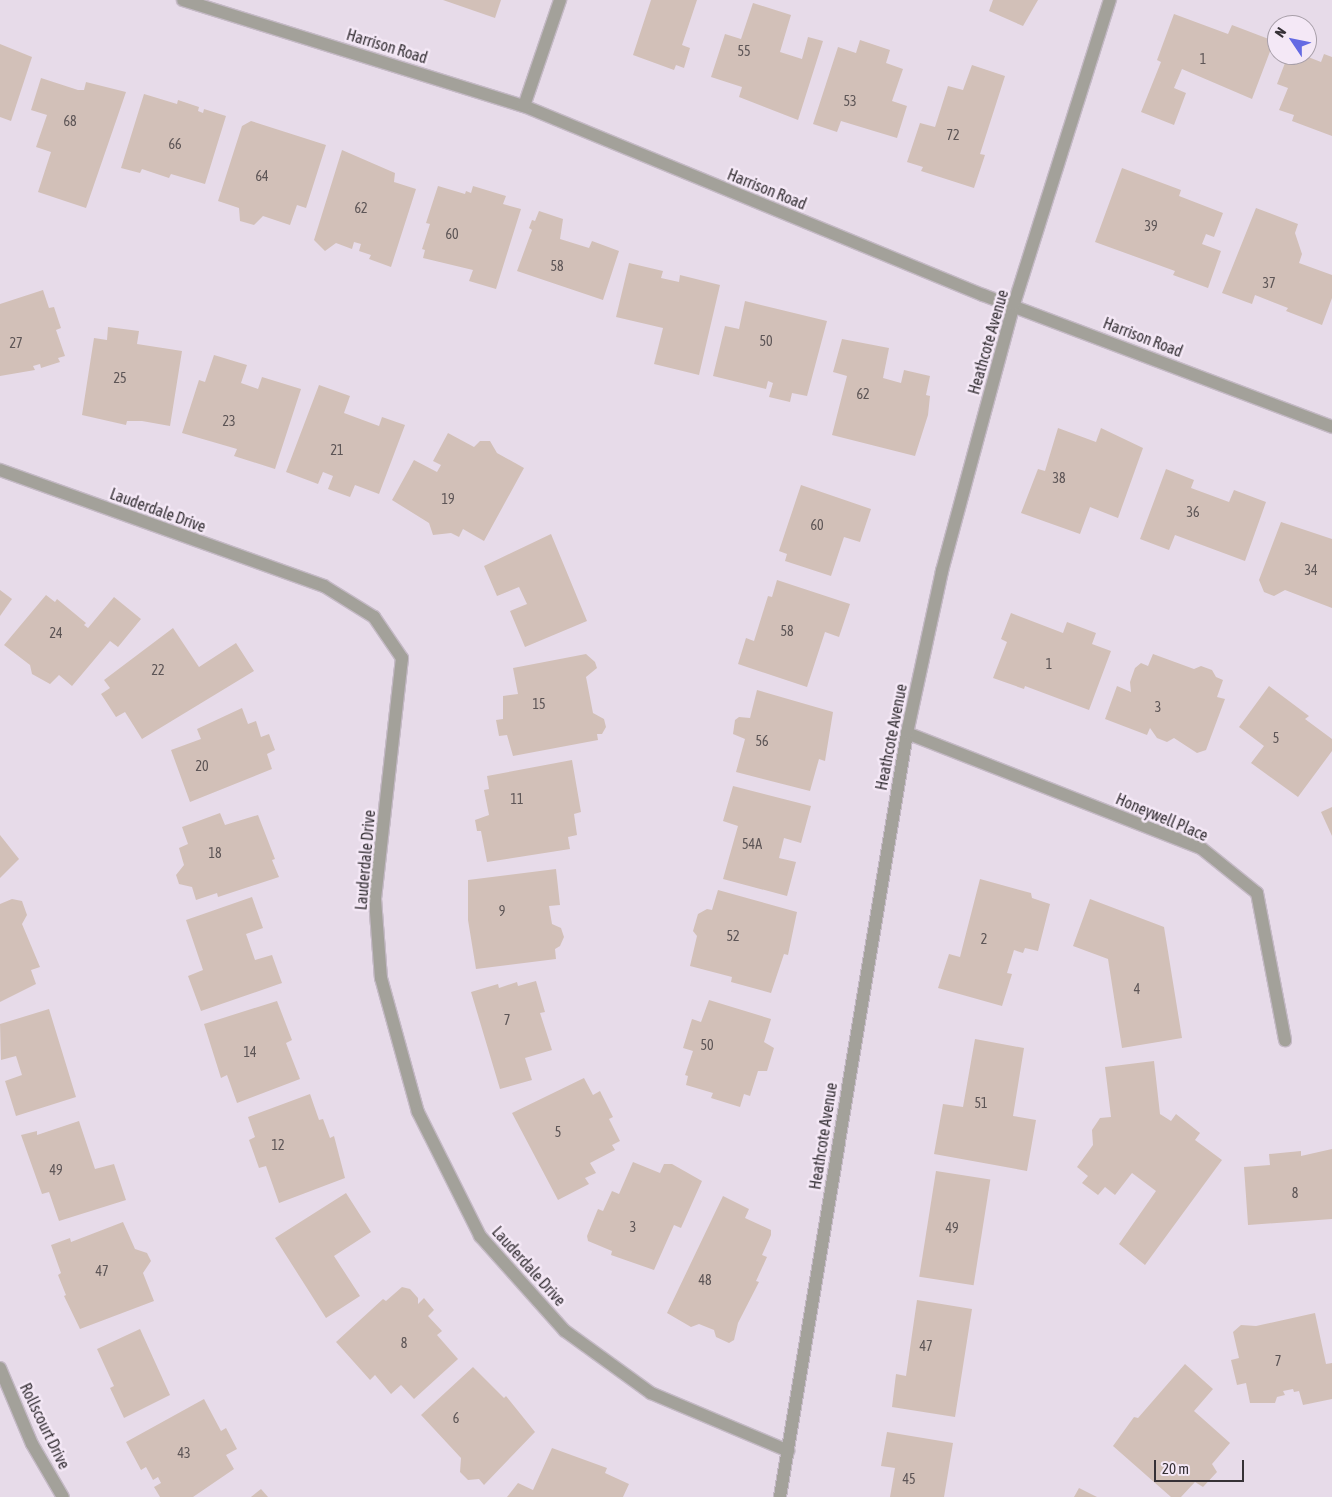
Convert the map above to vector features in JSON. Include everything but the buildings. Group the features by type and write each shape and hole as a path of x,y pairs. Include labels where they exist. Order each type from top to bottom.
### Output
{"street":[{"name":"Harrison Road","path":"183,0 524,106 983,295 1014,304 1332,427"},
{"path":"524,106 560,0"},
{"name":"Heathcote Avenue","path":"780,1497 907,733 942,572 1014,304 1110,0"},
{"name":"Lauderdale Drive","path":"0,470 324,586 374,616 402,658 375,899 381,978 418,1112 475,1227 565,1331 643,1387 788,1450"},
{"name":"Honeywell Place","path":"907,733 1201,848 1257,893 1285,1040"},
{"name":"Rollscourt Drive","path":"0,1368 32,1444 63,1497"}]}
